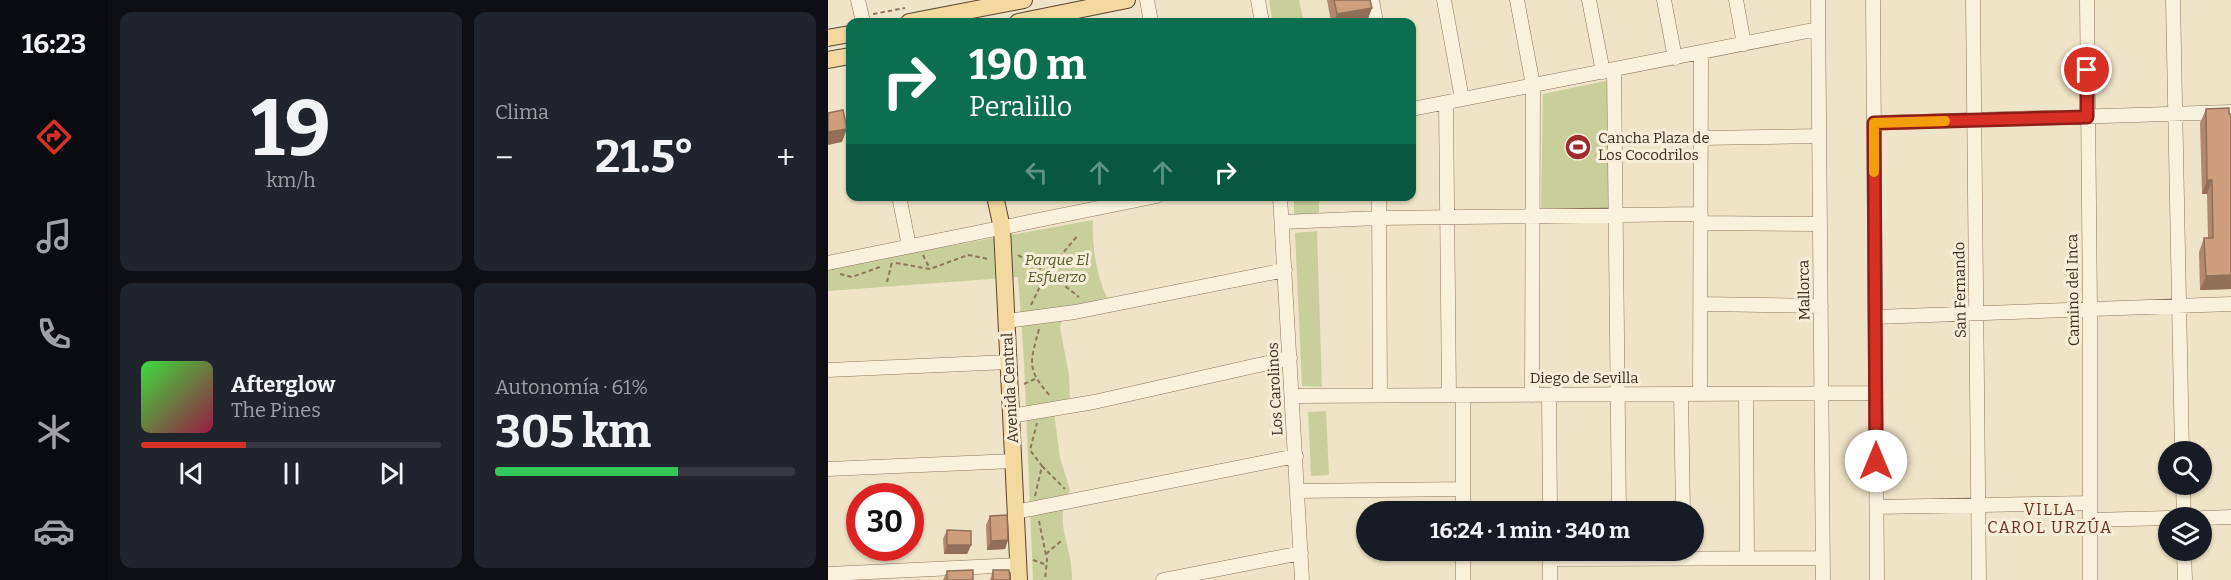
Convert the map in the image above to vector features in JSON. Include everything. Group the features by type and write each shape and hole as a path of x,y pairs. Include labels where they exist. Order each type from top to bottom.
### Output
{"main road":[{"path":"908,15 968,16 1024,0"},
{"path":"1060,18 1127,0"},
{"path":"828,38 846,35"},
{"path":"828,60 846,57"},
{"name":"Avenida Central","path":"996,201 1002,228 1014,461 1030,509 1019,573"}],"street":[{"path":"858,0 862,18"},
{"path":"1147,0 1150,18"},
{"path":"1258,0 1261,18"},
{"path":"1372,0 1375,18"},
{"path":"1443,0 1462,99"},
{"path":"1517,0 1533,86 1532,395"},
{"path":"1590,0 1609,71 1616,215 1619,501"},
{"path":"1664,0 1675,58"},
{"path":"1736,0 1744,44"},
{"name":"Mallorca","path":"1818,0 1823,580"},
{"path":"1873,0 1877,580"},
{"name":"San Fernando","path":"1973,0 1979,580"},
{"name":"Camino del Inca","path":"2087,0 2090,580"},
{"path":"2173,0 2182,441"},
{"path":"1416,108 1818,29"},
{"path":"1700,394 1701,52"},
{"path":"1446,103 1447,217 1463,501"},
{"path":"1874,123 2231,112"},
{"path":"1701,138 1819,136"},
{"path":"899,201 909,246"},
{"path":"830,268 909,246 1002,228 1092,203 1111,201"},
{"name":"Los Carolinos","path":"1280,201 1302,580"},
{"path":"1379,201 1380,396"},
{"path":"1282,222 1379,218 1616,215 1820,224"},
{"path":"1006,321 1093,309 1285,270"},
{"path":"1701,304 1821,306"},
{"path":"1875,317 2231,304"},
{"path":"1011,416 1041,412 1290,358"},
{"path":"828,370 1009,362"},
{"name":"Diego de Sevilla","path":"1292,396 1876,393"},
{"path":"1681,394 1683,501"},
{"path":"1746,394 1747,558"},
{"path":"1549,395 1550,501"},
{"path":"1030,509 1296,456"},
{"path":"828,470 1014,461"},
{"path":"1298,491 1463,489"},
{"path":"1877,507 2090,503"},
{"path":"2212,518 2231,517"},
{"path":"2090,520 2158,518"},
{"path":"1165,580 1301,553"},
{"path":"1704,556 1823,558"},
{"path":"1463,561 1463,580"},
{"path":"1550,561 1551,580"},
{"path":"2184,561 2185,580"},
{"path":"828,574 1019,573"}],"path":[{"path":"874,18 908,15"},
{"path":"1025,319 1047,272 1078,235"},
{"path":"830,268 852,277 892,262 930,269 968,255 1003,254 1047,272 1093,309"},
{"path":"887,282 892,262"},
{"path":"1042,317 1031,358 1035,379 1060,408"},
{"path":"1041,412 1030,450 1042,466 1064,486 1073,501"},
{"path":"1042,466 1030,509 1039,519 1046,555 1045,580"},
{"path":"1046,555 1061,541"}],"green space":[{"path":"1269,0 1299,0 1303,18 1272,18"},
{"path":"1610,80 1615,208 1541,208 1543,94"},
{"path":"1294,201 1319,201 1319,215 1294,214"},
{"name":"Parque El Esfuerzo","path":"1093,220 1096,260 1107,298 1066,307 1060,328 1069,375 1070,398 1053,405 1060,458 1070,490 1065,502 1063,524 1072,580 1033,580 1018,277 828,291 828,268"},
{"path":"1317,231 1322,387 1302,386 1295,233"},
{"path":"1326,411 1329,475 1311,476 1308,412"}],"building":[{"path":"1334,0 1370,0 1372,8 1337,14"},
{"path":"2229,108 2229,114 2231,114 2231,275 2206,276 2204,238 2213,238 2212,180 2207,180 2206,109"},
{"path":"843,110 846,129 828,132 828,113"},
{"path":"1007,515 1008,540 991,541 990,516"},
{"path":"947,530 971,531 971,545 947,545"},
{"path":"973,570 973,580 947,580 947,571"},
{"path":"993,570 1009,570 1010,580 993,580"}],"slow traffic":[{"path":"1874,172 1874,123 1945,121"}],"place":[{"name":"Cancha Plaza de Los Cocodrilos","path":"1578,147"}],"district":[{"name":"VILLA CAROL URZÚA","path":"2050,518"}],"route":[{"path":"1876,461 1874,123 2087,117 2087,70"}]}
